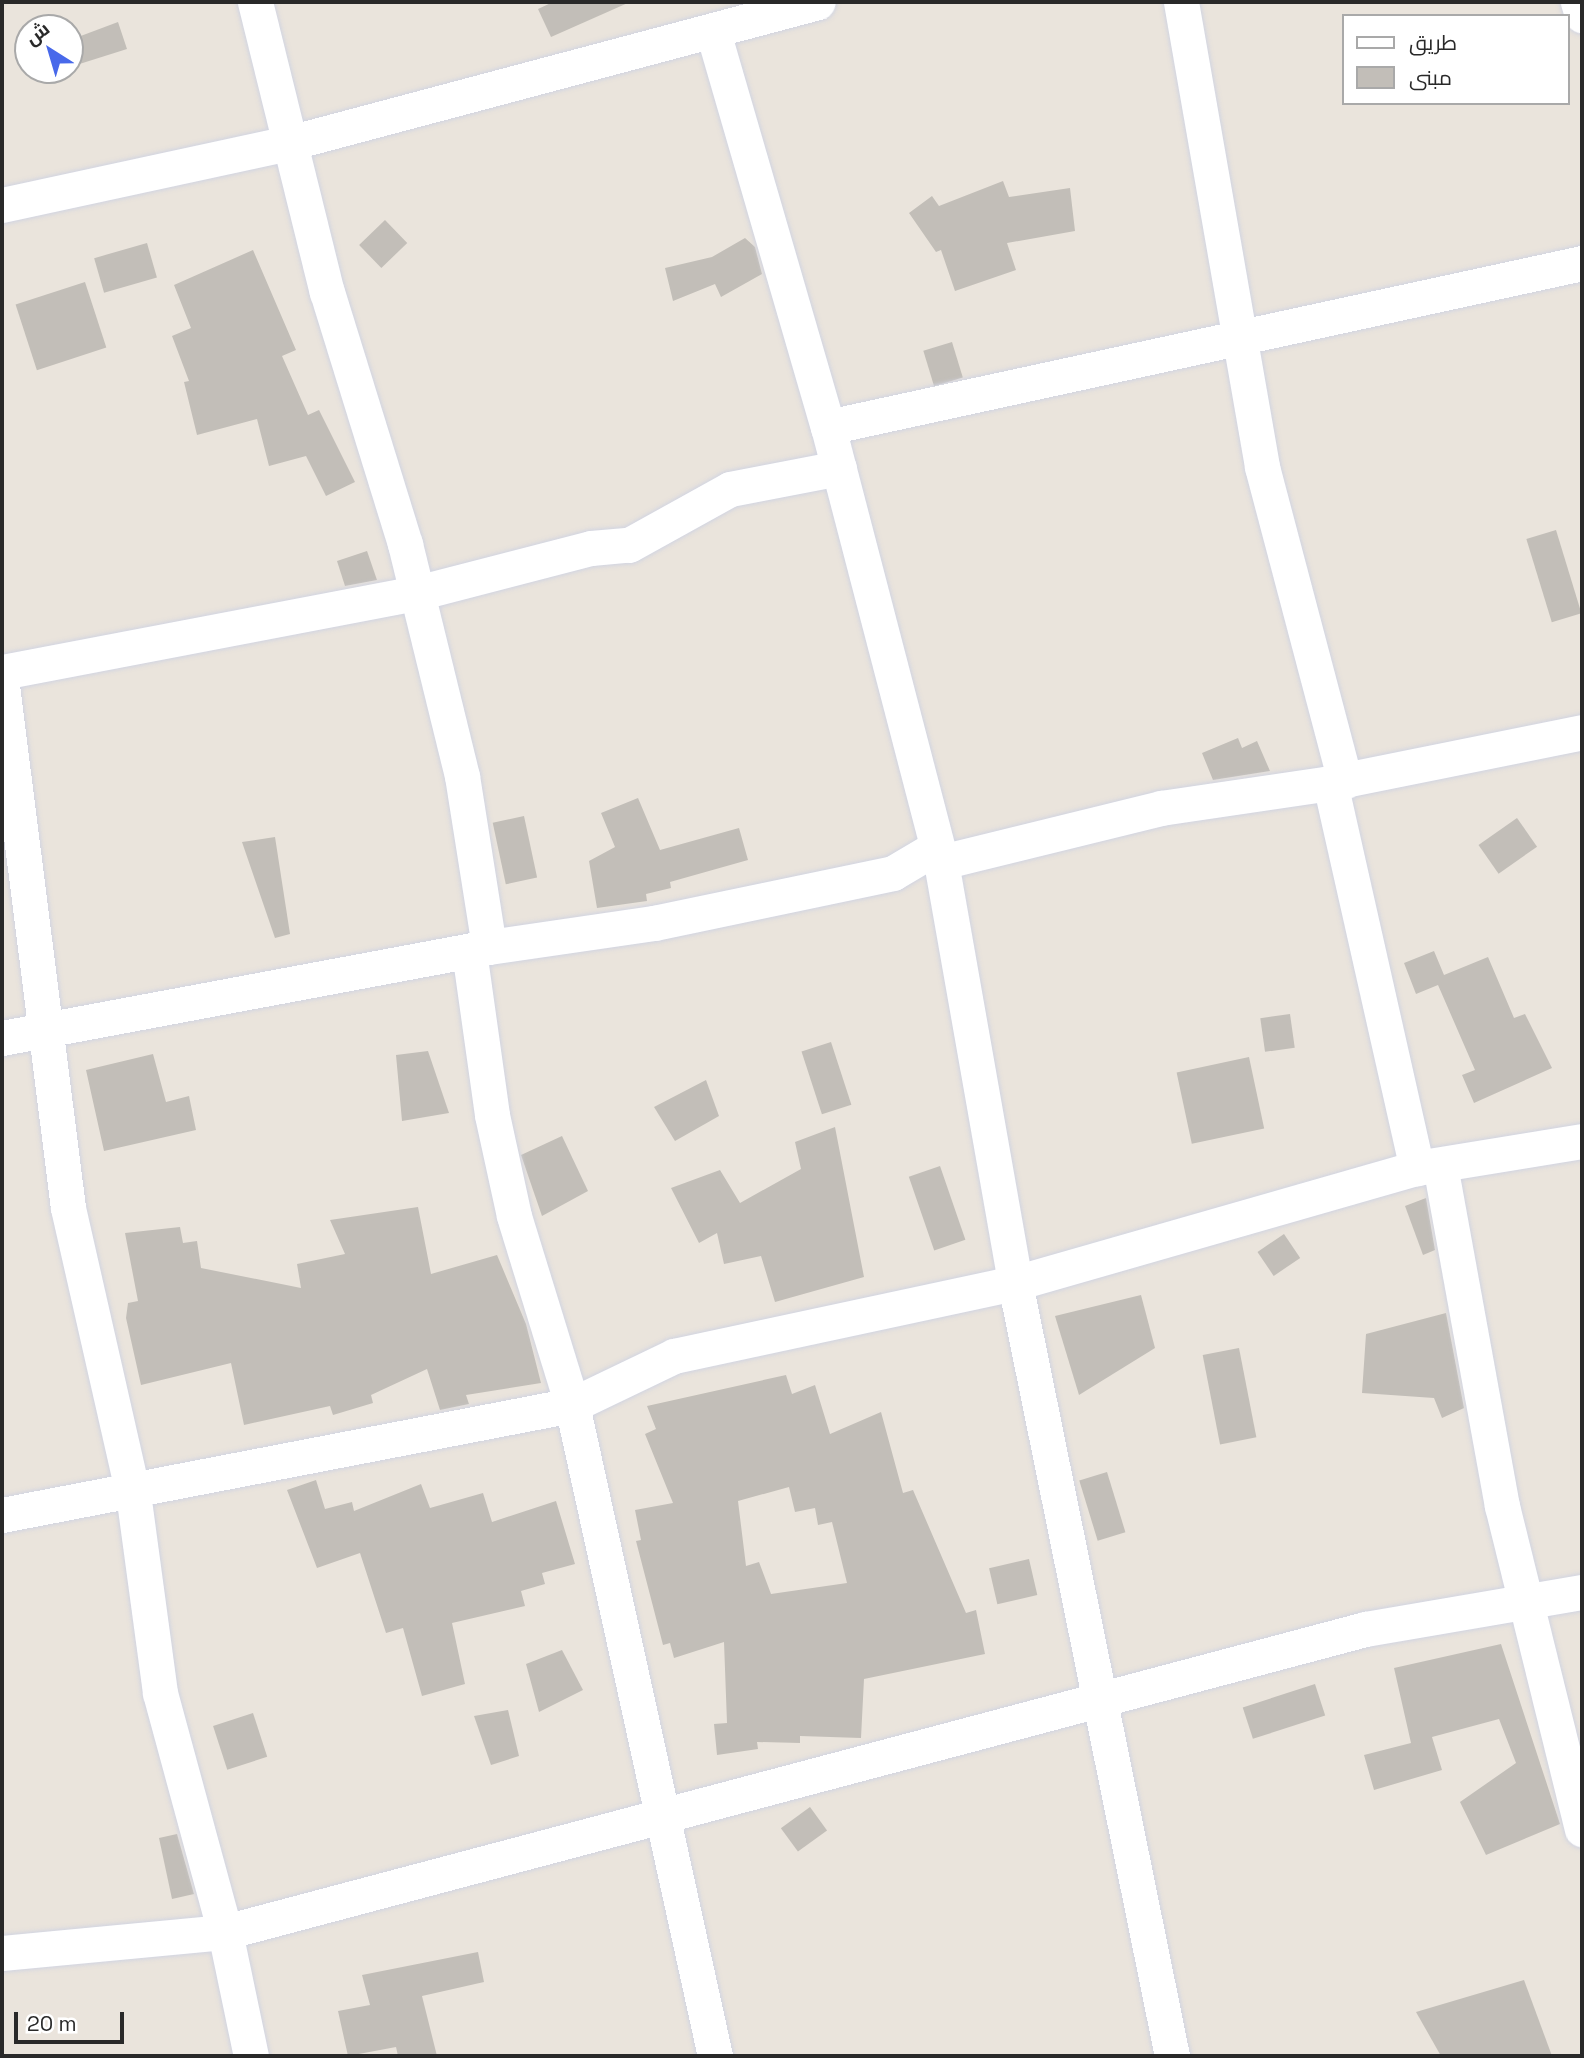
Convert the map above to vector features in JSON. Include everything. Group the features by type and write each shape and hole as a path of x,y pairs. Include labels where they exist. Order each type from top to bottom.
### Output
{"street":[{"path":"255,2 289,143 417,593 462,776 492,1115 514,1216 572,1405 660,1816 715,2056"},
{"path":"2,205 289,143 729,19 818,2"},
{"path":"1181,2 1201,92 1237,338 1262,467 1428,1167 1524,1602 1582,1829"},
{"path":"1578,2 1582,15"},
{"path":"729,19 828,427 939,854 1015,1283 1172,2056"},
{"path":"828,427 1582,263"},
{"path":"2,672 417,593 591,548 629,545 730,489 839,468"},
{"path":"2,686 50,1028 68,1208 133,1493 160,1693 225,1932 251,2056"},
{"path":"2,1038 479,949 654,923 893,873 939,854 1161,808 1337,782 1582,732"},
{"path":"2,1515 133,1493 572,1405 674,1356 1015,1283 1428,1167 1582,1141"},
{"path":"2,1953 225,1932 660,1816 1102,1704 1365,1629 1582,1591"}],"building":[{"path":"553,2 630,2 551,37 538,9"},
{"path":"118,22 127,49 84,63 84,35"},
{"path":"1003,181 1009,197 1070,188 1075,231 1007,243 1016,270 955,291 941,250 936,252 909,213 932,196 939,206"},
{"path":"385,220 407,243 381,268 359,245"},
{"path":"745,238 755,247 762,274 721,297 715,284 673,301 665,268 712,257"},
{"path":"147,243 157,278 104,293 94,258"},
{"path":"253,250 296,350 282,356 308,415 319,410 355,482 326,496 306,456 269,466 257,419 197,435 184,382 189,381 172,336 191,328 174,285"},
{"path":"85,282 106,348 37,370 16,305"},
{"path":"952,342 963,377 934,386 923,351"},
{"path":"1556,530 1581,613 1552,622 1526,539"},
{"path":"367,551 377,580 345,586 337,561"},
{"path":"1238,738 1242,748 1257,741 1270,771 1213,780 1202,753"},
{"path":"638,798 660,850 739,828 748,860 670,882 671,888 646,894 647,901 597,908 589,861 615,847 601,813"},
{"path":"524,816 537,878 506,884 493,823"},
{"path":"1517,818 1537,847 1499,874 1478,845"},
{"path":"275,837 290,934 275,938 242,842"},
{"path":"1434,951 1444,975 1488,957 1514,1018 1525,1014 1552,1068 1474,1103 1462,1075 1475,1070 1438,985 1416,994 1404,963"},
{"path":"1290,1014 1295,1048 1265,1052 1260,1018"},
{"path":"831,1042 851,1105 822,1114 802,1052"},
{"path":"428,1051 449,1113 402,1121 396,1055"},
{"path":"153,1054 166,1102 189,1096 196,1130 104,1151 86,1070"},
{"path":"1249,1057 1264,1128 1192,1144 1177,1072"},
{"path":"706,1080 719,1116 675,1141 654,1107"},
{"path":"835,1127 864,1277 775,1302 761,1256 724,1264 717,1233 699,1243 671,1188 720,1170 740,1203 801,1169 795,1142"},
{"path":"562,1136 588,1191 542,1216 521,1155"},
{"path":"940,1166 965,1240 934,1250 909,1177"},
{"path":"1426,1198 1435,1250 1423,1255 1405,1206"},
{"path":"418,1207 431,1274 497,1255 526,1324 541,1383 466,1395 469,1404 440,1410 427,1369 371,1395 373,1403 333,1415 330,1406 244,1425 231,1363 141,1385 126,1318 128,1303 138,1301 125,1233 180,1227 183,1243 197,1241 201,1268 301,1288 297,1264 345,1254 330,1220"},
{"path":"1284,1234 1300,1258 1274,1276 1257,1252"},
{"path":"1141,1295 1155,1348 1079,1395 1055,1316"},
{"path":"1446,1313 1464,1408 1442,1418 1434,1398 1362,1393 1366,1334"},
{"path":"1239,1348 1256,1437 1220,1444 1203,1355"},
{"path":"786,1375 792,1394 815,1385 830,1434 881,1412 903,1493 913,1490 966,1613 976,1610 985,1654 864,1679 861,1738 800,1736 800,1743 757,1742 758,1749 717,1755 714,1724 727,1723 724,1642 674,1658 670,1643 663,1645 636,1541 641,1540 635,1510 673,1503 645,1434 656,1429 647,1406","holes":["789,1487 795,1512 815,1508 818,1525 832,1522 847,1583 771,1594 759,1562 746,1566 738,1501"]},
{"path":"1107,1472 1125,1532 1098,1541 1079,1480"},
{"path":"316,1480 325,1509 352,1502 354,1511 421,1484 430,1508 483,1493 492,1522 556,1501 575,1564 542,1573 545,1584 521,1591 525,1606 452,1623 465,1684 422,1696 403,1628 386,1633 360,1553 317,1568 287,1490"},
{"path":"1029,1559 1037,1595 997,1604 989,1568"},
{"path":"1501,1644 1560,1824 1486,1855 1460,1802 1516,1763 1499,1719 1432,1737 1442,1770 1374,1790 1364,1755 1411,1743 1394,1668"},
{"path":"562,1650 583,1690 539,1712 526,1664"},
{"path":"1315,1684 1325,1715 1253,1739 1243,1707"},
{"path":"508,1710 519,1756 491,1765 474,1716"},
{"path":"253,1713 267,1757 227,1770 213,1726"},
{"path":"810,1807 827,1830 798,1852 781,1828"},
{"path":"177,1834 194,1894 172,1899 159,1838"},
{"path":"478,1952 484,1982 422,1996 437,2056 398,2056 396,2047 348,2056 338,2011 370,2005 362,1975"},
{"path":"1524,1980 1552,2056 1441,2056 1416,2012"}]}
